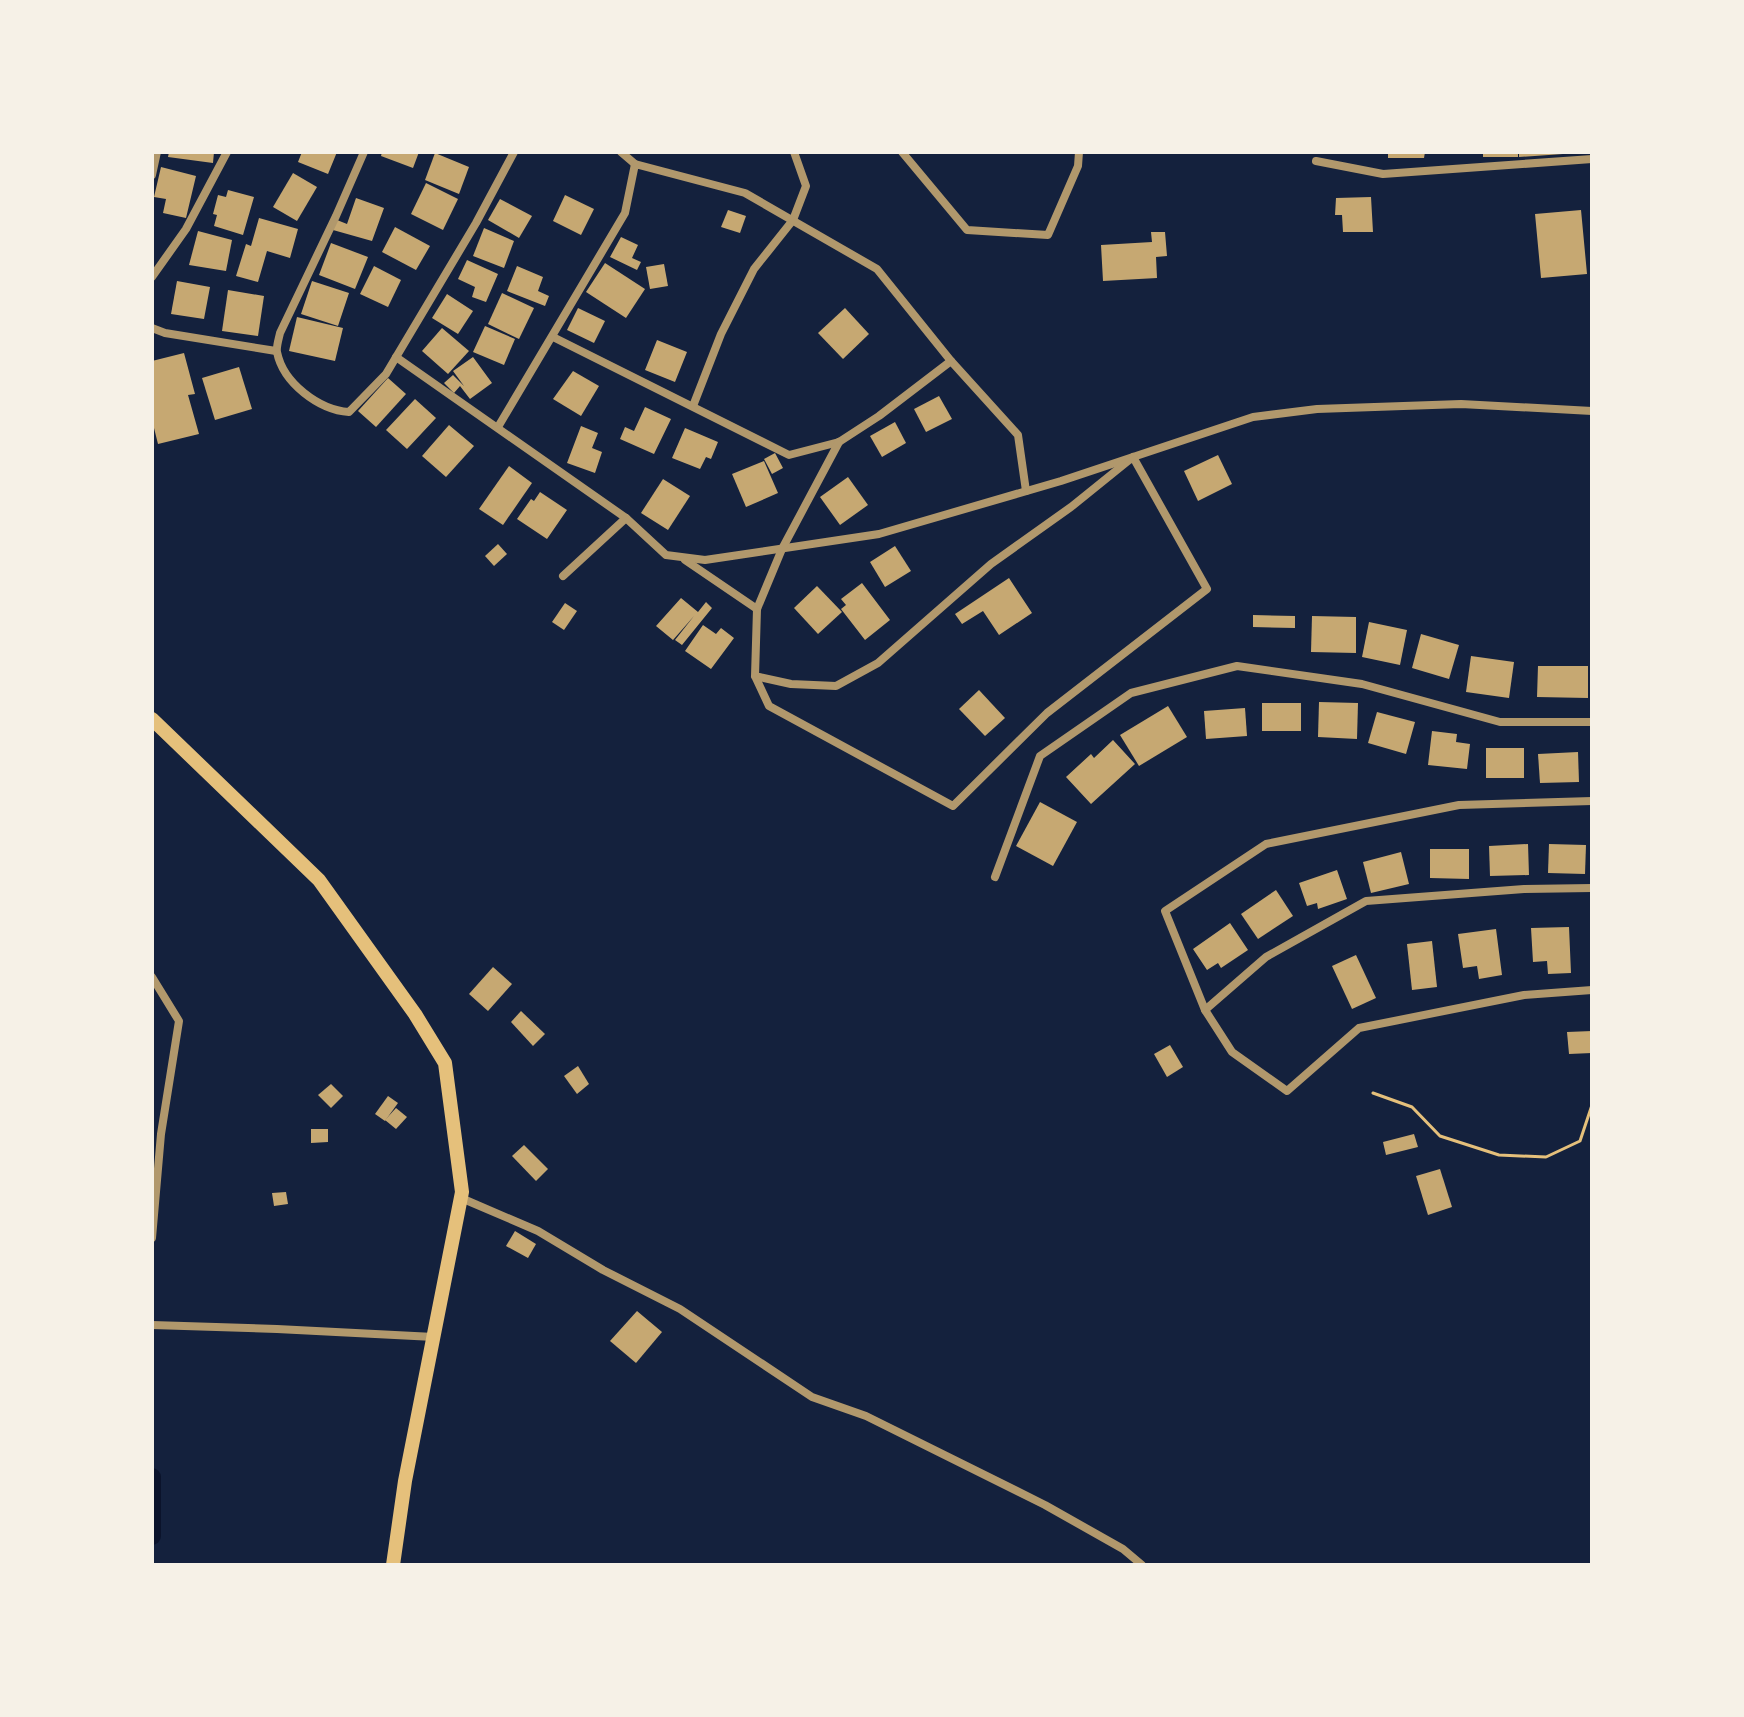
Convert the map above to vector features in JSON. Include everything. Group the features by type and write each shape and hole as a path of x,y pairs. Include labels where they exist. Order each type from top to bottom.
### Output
{"main road":[{"path":"152,719 319,880 415,1014 445,1063 461,1198 405,1481 393,1565"}],"street":[{"path":"152,175 157,152"},
{"path":"152,277 186,229 227,152"},
{"path":"364,152 280,333 276,351 292,383 335,411 349,412 386,374 476,223 514,152"},
{"path":"621,152 635,164 745,193 877,269 951,361 1018,435 1026,491"},
{"path":"693,406 721,334 754,269 793,220 806,186 794,152"},
{"path":"902,152 967,230 1048,235 1078,166 1079,152"},
{"path":"1316,161 1383,174 1592,159"},
{"path":"498,427 625,213 635,164"},
{"path":"152,328 165,333 276,351"},
{"path":"553,337 789,455 839,442 951,361"},
{"path":"396,357 626,518 666,555 705,560 879,534 1026,491 1253,417 1317,409 1461,404 1592,411"},
{"path":"839,442 782,549 757,609 755,676 769,706 953,806 1047,713 1207,589 1133,457"},
{"path":"755,676 791,684 836,686 878,663 991,564 1071,507 1133,457"},
{"path":"563,576 626,518"},
{"path":"681,557 757,609"},
{"path":"995,877 1040,756 1131,693 1222,669 1237,666 1362,684 1500,722 1592,722"},
{"path":"1592,801 1459,805 1266,844 1165,911 1205,1010 1232,1052 1287,1091 1359,1028 1524,995 1592,990"},
{"path":"1205,1010 1266,957 1366,901 1524,889 1592,888"},
{"path":"152,977 179,1021 161,1134 152,1238"},
{"path":"461,1198 538,1231 603,1270 680,1309 812,1397 866,1416 1045,1505 1123,1549 1142,1565"},
{"path":"152,1325 434,1337"}],"path":[{"path":"1373,1093 1412,1107 1440,1136 1499,1155 1546,1157 1580,1141 1592,1105"}],"building":[{"path":"169,152 214,152 213,163 168,157"},
{"path":"302,152 337,152 328,174 298,162"},
{"path":"382,152 419,152 413,168 381,156"},
{"path":"1388,152 1425,152 1424,158 1388,158"},
{"path":"1483,152 1518,152 1518,157 1483,157"},
{"path":"1519,152 1563,152 1563,154 1519,157"},
{"path":"435,153 469,167 459,194 425,180"},
{"path":"161,167 196,176 186,218 163,213 166,199 154,197"},
{"path":"293,173 317,187 297,221 273,207"},
{"path":"426,183 458,199 443,230 411,214"},
{"path":"228,190 254,197 243,235 214,226 217,215 213,214 218,195 226,197"},
{"path":"565,195 594,209 581,235 553,221"},
{"path":"1371,197 1373,232 1343,232 1342,215 1335,215 1336,198"},
{"path":"356,198 384,208 372,241 333,230 337,220 347,224"},
{"path":"500,199 532,216 519,238 488,220"},
{"path":"728,210 746,216 740,233 721,227"},
{"path":"1581,210 1587,274 1541,278 1535,214"},
{"path":"259,218 298,229 290,258 267,251 258,282 236,276 246,244 251,246"},
{"path":"395,227 430,246 416,270 382,252"},
{"path":"484,228 514,241 504,268 473,256"},
{"path":"198,231 232,240 226,271 189,265"},
{"path":"1151,232 1165,232 1167,256 1156,257 1157,278 1103,281 1101,245 1152,242"},
{"path":"621,237 638,245 632,258 641,262 637,270 610,257"},
{"path":"331,243 368,257 355,289 319,275"},
{"path":"467,260 498,274 486,302 472,297 475,287 458,279"},
{"path":"605,263 645,289 626,318 586,292"},
{"path":"664,264 668,286 650,289 646,267"},
{"path":"374,266 401,280 388,307 360,294"},
{"path":"517,266 543,277 538,291 549,296 545,306 507,291"},
{"path":"177,281 210,287 204,319 171,314"},
{"path":"312,281 349,293 338,326 301,314"},
{"path":"228,290 264,296 258,336 222,331"},
{"path":"502,293 534,308 519,339 488,324"},
{"path":"447,294 473,311 458,334 432,318"},
{"path":"578,308 605,321 594,343 567,330"},
{"path":"845,308 869,334 843,359 818,333"},
{"path":"297,317 343,328 335,361 289,351"},
{"path":"485,326 515,339 504,365 473,352"},
{"path":"442,328 469,351 448,374 422,351"},
{"path":"657,340 687,352 675,382 645,370"},
{"path":"184,353 195,394 188,395 199,434 158,444 152,420 152,361"},
{"path":"473,357 492,383 470,399 460,386 454,393 444,383 453,375 464,386 453,371"},
{"path":"239,367 252,409 215,420 202,378"},
{"path":"573,371 599,386 581,416 553,399"},
{"path":"388,378 406,394 376,427 358,411"},
{"path":"939,396 952,419 926,432 914,409"},
{"path":"415,399 436,418 407,449 386,430"},
{"path":"645,407 671,419 654,454 620,439 625,427 634,431"},
{"path":"895,422 906,443 882,457 870,436"},
{"path":"449,425 474,446 446,477 422,456"},
{"path":"581,426 598,433 592,448 602,452 595,473 567,463"},
{"path":"685,428 718,442 711,459 706,457 700,469 672,458"},
{"path":"775,453 783,468 772,474 764,459"},
{"path":"1218,455 1232,484 1198,501 1184,471"},
{"path":"764,461 778,493 746,507 732,474"},
{"path":"509,466 532,483 503,525 479,509"},
{"path":"848,477 868,505 840,525 820,497"},
{"path":"663,479 690,496 668,530 641,513"},
{"path":"540,492 567,510 547,539 517,519"},
{"path":"498,544 507,554 494,566 485,556"},
{"path":"895,546 911,571 885,587 870,562"},
{"path":"1009,578 1032,613 999,635 983,611 962,624 955,614"},
{"path":"862,583 890,620 865,640 841,609 846,605 841,599"},
{"path":"817,586 842,612 818,634 794,608"},
{"path":"681,598 698,612 706,602 712,608 682,645 675,640 694,616 673,640 656,626"},
{"path":"565,603 577,611 564,630 552,622"},
{"path":"1253,615 1295,616 1295,628 1253,627"},
{"path":"1312,616 1356,617 1356,653 1311,652"},
{"path":"1369,622 1407,630 1400,665 1362,657"},
{"path":"703,625 716,634 721,628 734,638 711,669 685,651"},
{"path":"1421,634 1459,645 1449,679 1412,668"},
{"path":"1471,656 1514,662 1509,698 1466,692"},
{"path":"1538,666 1588,666 1588,698 1537,697"},
{"path":"979,690 1005,718 985,736 959,709"},
{"path":"1319,702 1358,703 1357,739 1318,737"},
{"path":"1262,703 1301,703 1301,731 1262,731"},
{"path":"1168,706 1187,737 1139,766 1120,735"},
{"path":"1245,708 1247,736 1206,739 1204,711"},
{"path":"1377,712 1415,722 1406,754 1368,743"},
{"path":"1432,731 1457,734 1456,742 1470,744 1467,769 1428,765"},
{"path":"1113,740 1135,764 1091,804 1066,777 1091,754 1094,758"},
{"path":"1486,748 1524,748 1524,778 1486,778"},
{"path":"1578,752 1579,782 1540,783 1538,754"},
{"path":"1040,802 1077,822 1053,866 1016,846"},
{"path":"1528,844 1529,875 1490,876 1489,846"},
{"path":"1549,844 1586,845 1585,874 1548,873"},
{"path":"1430,849 1469,849 1469,879 1430,878"},
{"path":"1401,852 1409,884 1371,893 1363,862"},
{"path":"1337,870 1347,899 1318,909 1317,903 1307,906 1299,883"},
{"path":"1276,890 1293,916 1258,939 1241,914"},
{"path":"1230,923 1248,950 1221,968 1218,963 1207,970 1193,949"},
{"path":"1569,927 1571,973 1548,974 1547,961 1533,962 1531,928"},
{"path":"1496,929 1502,975 1479,979 1477,966 1463,968 1458,934"},
{"path":"1432,941 1437,987 1412,990 1407,944"},
{"path":"1356,955 1376,998 1352,1009 1332,966"},
{"path":"493,967 512,984 488,1011 469,994"},
{"path":"521,1011 545,1034 533,1046 511,1022"},
{"path":"1592,1031 1592,1053 1569,1054 1567,1032"},
{"path":"1170,1045 1183,1067 1167,1077 1154,1054"},
{"path":"578,1066 589,1084 577,1094 564,1076"},
{"path":"331,1084 343,1096 331,1108 318,1095"},
{"path":"388,1096 398,1103 385,1121 375,1114"},
{"path":"396,1108 407,1117 396,1129 385,1120"},
{"path":"311,1129 328,1129 328,1142 311,1143"},
{"path":"1414,1134 1418,1147 1386,1155 1383,1142"},
{"path":"524,1145 548,1169 536,1181 512,1156"},
{"path":"1440,1169 1452,1207 1428,1215 1416,1176"},
{"path":"286,1192 288,1204 274,1206 272,1193"},
{"path":"515,1231 536,1244 528,1258 506,1246"},
{"path":"637,1311 662,1332 636,1363 610,1341"}],"waterway":[{"path":"152,1477 152,1536"}]}
